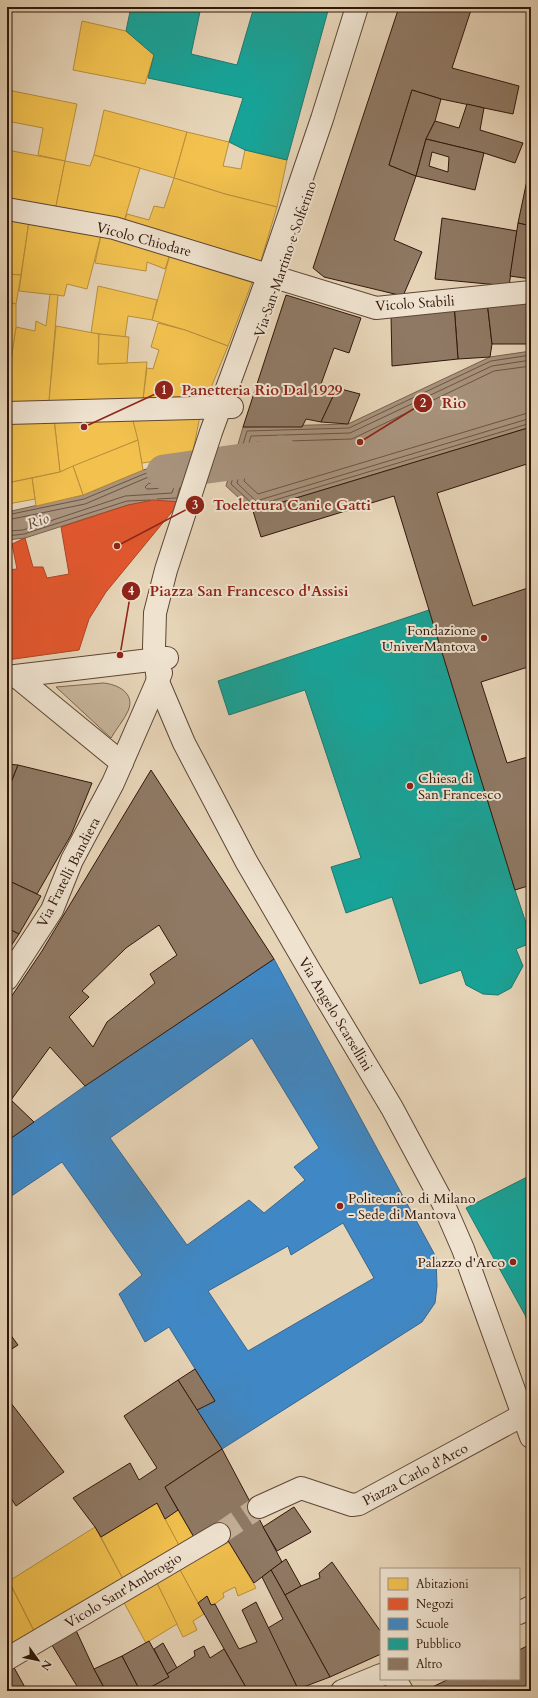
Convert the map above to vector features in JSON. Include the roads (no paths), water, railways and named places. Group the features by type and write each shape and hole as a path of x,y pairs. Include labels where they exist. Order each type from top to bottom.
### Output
{"street":[{"name":"Via San Martino e Solferino","path":"274,276 357,7"},
{"name":"Via San Martino e Solferino","path":"189,740 170,679 161,660 166,646 167,615 193,508 226,406 331,123 368,7"},
{"name":"Vicolo Chiodare","path":"7,209 114,228 274,276"},
{"name":"Vicolo Stabili","path":"274,276 376,308 531,292"},
{"path":"7,413 226,406"},
{"path":"10,677 161,660"},
{"name":"Via Fratelli Bandiera","path":"7,978 52,910 72,860 113,783 158,682 161,660"},
{"path":"10,677 122,763"},
{"path":"158,682 189,740"},
{"name":"Via Angelo Scarsellini","path":"189,740 413,1124 453,1198 483,1287 528,1411"},
{"path":"528,1411 531,1437"},
{"name":"Piazza Carlo d'Arco","path":"259,1507 301,1488 352,1505 359,1504 528,1411"},
{"name":"Vicolo Sant'Ambrogio","path":"7,1659 219,1534"},
{"path":"520,1612 531,1607"},
{"path":"342,1691 380,1675"},
{"path":"396,1680 402,1691"}],"water":[{"path":"531,351 531,427 253,511 226,486 243,427 348,424 490,357"},
{"name":"Rio","path":"192,456 180,502 128,505 25,538 7,540 7,512 83,495 143,470"}],"waterway":[{"name":"Rio","path":"164,472 265,458 280,453"}],"tunnel":[{"path":"219,1534 259,1507"}],"place":[{"name":"Panetteria Rio Dal 1929","path":"84,427"},
{"name":"Rio","path":"360,442"},
{"name":"Toelettura Cani e Gatti","path":"117,546"},
{"name":"Fondazione UniverMantova","path":"484,638"},
{"name":"Piazza San Francesco d'Assisi","path":"120,655"},
{"name":"Chiesa di San Francesco","path":"410,786"},
{"name":"Politecnico di Milano - Sede di Mantova","path":"340,1206"},
{"name":"Palazzo d'Arco","path":"513,1262"}]}
